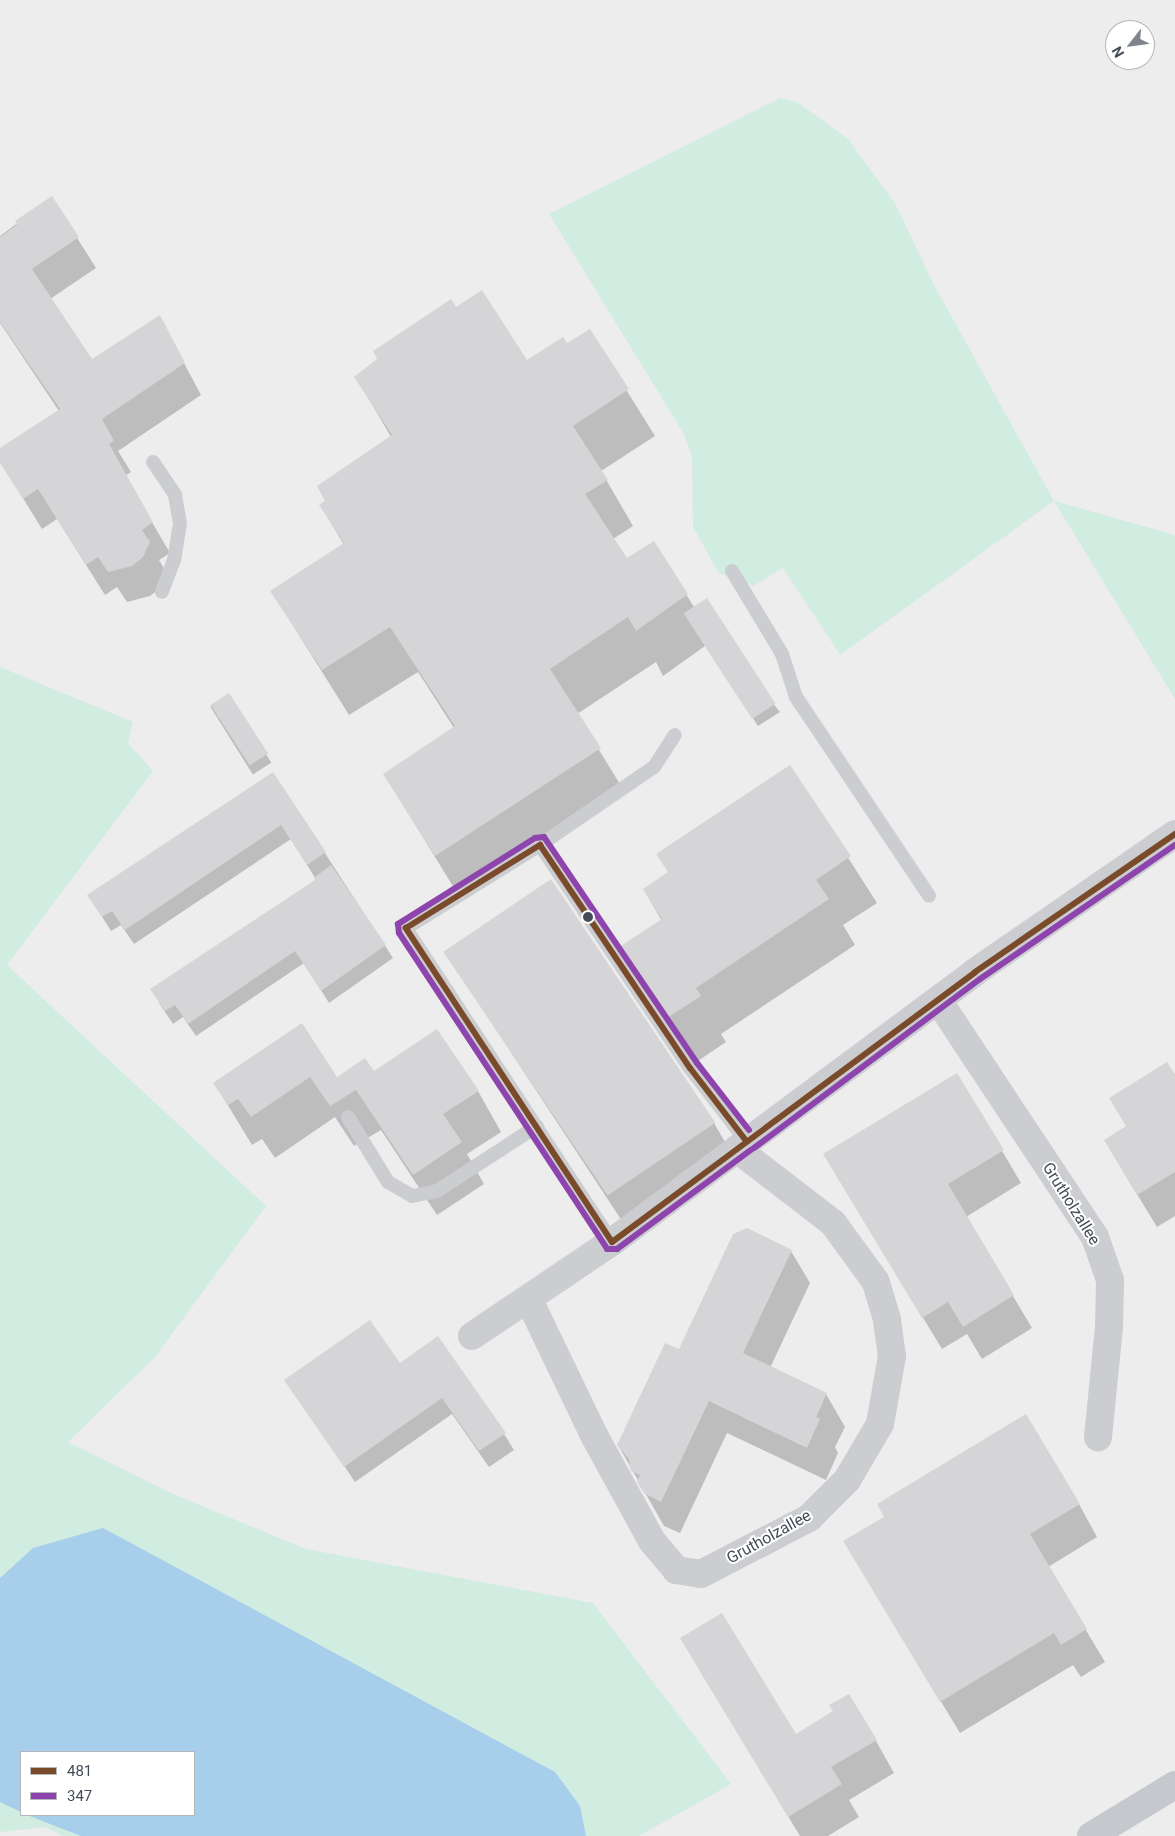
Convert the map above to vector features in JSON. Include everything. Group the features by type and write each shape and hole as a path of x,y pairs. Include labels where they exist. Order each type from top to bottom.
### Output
{"main road":[{"path":"1091,1836 1175,1785"}],"street":[{"path":"472,1336 529,1300 612,1242 938,1000 1175,834"},
{"name":"Grutholzallee","path":"938,1000 1095,1237 1110,1280 1110,1327 1098,1437"},
{"name":"Grutholzallee","path":"529,1300 591,1429 637,1515 652,1541 676,1570 701,1574 809,1518 847,1480 880,1424 892,1356 887,1319 876,1282 833,1222 742,1146"}],"lane":[{"path":"154,462 175,495 180,523 174,560 162,592"},
{"path":"732,572 782,654 796,697 929,896"},
{"path":"612,1242 406,928 540,845 654,767 675,735"},
{"path":"540,845 742,1146"},
{"path":"348,1117 388,1182 412,1196 437,1191 537,1126"}],"green space":[{"path":"780,98 797,102 848,139 896,205 934,285 1054,501 840,655 783,568 753,586 719,573 693,527 692,457 684,434 549,214"},
{"path":"1054,501 1175,535 1175,699"},
{"path":"0,667 133,722 128,743 153,771 7,965 266,1206 155,1357 68,1442 173,1494 306,1549 593,1603 731,1784 639,1836 63,1836 46,1827 0,1832"}],"water":[{"path":"103,1528 555,1772 580,1806 586,1836 81,1836 30,1816 195,1816 195,1751 20,1751 20,1812 0,1802 0,1578 33,1548"}],"building":[{"path":"52,196 79,237 32,269 92,359 160,315 185,363 102,419 114,441 109,444 153,522 142,530 150,542 143,557 132,566 108,572 98,557 86,565 38,489 23,499 0,463 0,448 60,409 0,322 0,237 17,225 15,221"},
{"path":"482,290 527,360 563,337 567,343 590,329 629,389 573,426 608,480 585,494 627,558 654,541 688,594 636,631 628,617 550,669 601,748 435,856 383,774 455,726 390,627 322,670 270,591 344,543 319,505 325,501 317,486 392,435 354,377 377,359 373,351 451,299 456,307"},
{"path":"707,598 776,704 752,719 684,613"},
{"path":"229,693 268,753 250,765 211,705"},
{"path":"790,765 851,856 816,880 829,899 696,988 701,996 667,1018 619,947 662,919 643,889 668,872 656,854"},
{"path":"273,772 326,852 307,865 281,825 125,930 112,911 102,917 87,895"},
{"path":"331,865 386,945 321,991 295,951 188,1024 175,1005 165,1011 150,989 315,880 314,878"},
{"path":"551,879 715,1123 608,1195 443,952"},
{"path":"302,1023 337,1077 365,1058 374,1071 437,1029 479,1091 443,1114 462,1142 413,1175 356,1090 330,1106 310,1077 251,1117 238,1099 228,1105 213,1083"},
{"path":"1167,1062 1175,1074 1175,1172 1137,1195 1104,1140 1126,1126 1109,1098"},
{"path":"957,1073 1004,1150 948,1184 1014,1295 963,1327 948,1302 922,1318 823,1154"},
{"path":"747,1228 792,1250 743,1353 827,1393 816,1417 820,1419 807,1448 709,1401 661,1502 644,1493 637,1482 640,1475 631,1471 629,1459 617,1445 665,1343 679,1349 733,1234"},
{"path":"370,1320 400,1363 438,1336 506,1433 479,1451 442,1398 344,1467 284,1380"},
{"path":"1026,1414 1080,1504 1030,1534 1087,1629 1061,1645 1054,1633 940,1702 843,1541 884,1517 877,1504"},
{"path":"722,1613 796,1734 833,1711 829,1705 849,1694 877,1740 831,1767 842,1784 788,1817 680,1638"}],"transit line":[{"name":"481","path":"612,1242 975,972 1175,834"},
{"name":"347","path":"749,1130 697,1063 544,837 535,838 398,924 399,933 607,1249 617,1249 751,1150"},
{"name":"481","path":"612,1242 406,928 540,845 690,1068 747,1142"},
{"name":"347","path":"754,1148 980,979 1175,845"}]}
